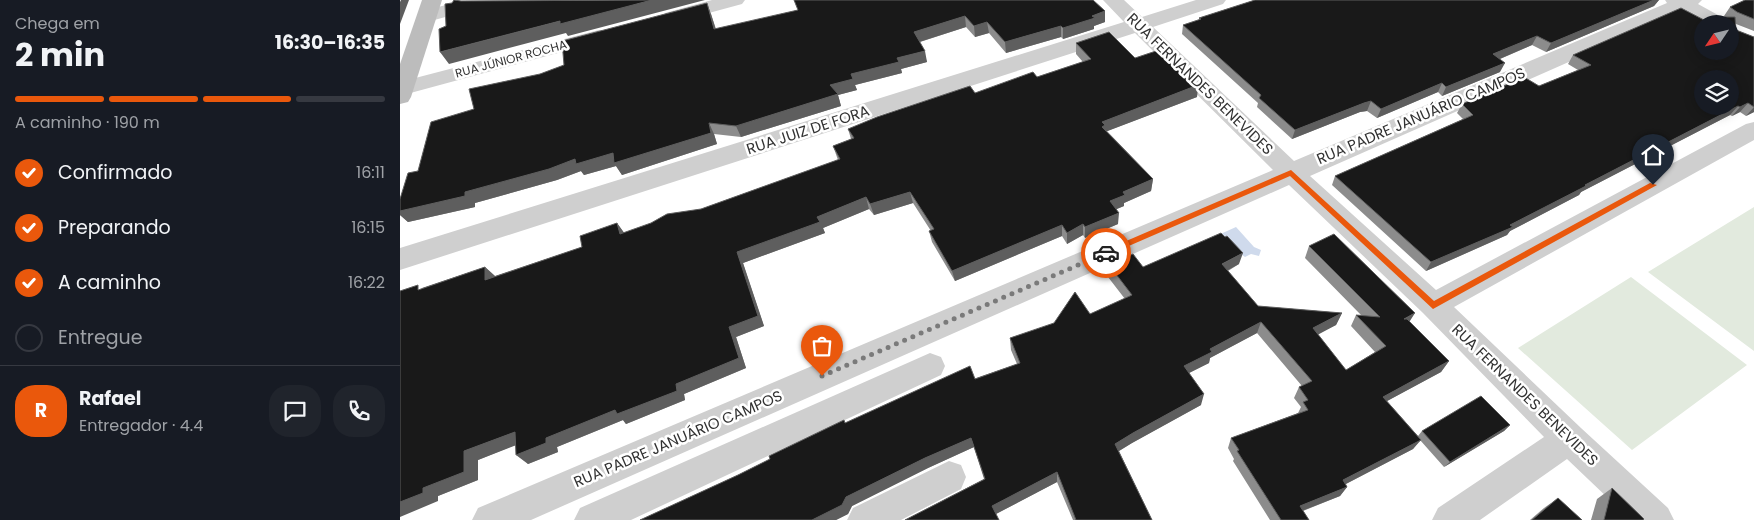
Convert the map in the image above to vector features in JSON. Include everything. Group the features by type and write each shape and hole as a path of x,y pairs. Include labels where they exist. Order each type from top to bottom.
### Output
{"main road":[{"path":"402,93 429,8"}],"street":[{"path":"649,23 735,0"},
{"name":"RUA FERNANDES BENEVIDES","path":"1113,0 1291,173 1656,520"},
{"name":"RUA JUIZ DE FORA","path":"400,259 1216,0"},
{"path":"1684,1 1708,15"},
{"name":"RUA PADRE JANUÁRIO CAMPOS","path":"490,520 1684,1"},
{"path":"429,8 453,9"},
{"name":"RUA JÚNIOR ROCHA","path":"402,93 620,31"},
{"path":"1433,306 1754,130"},
{"path":"590,477 594,520 930,366"},
{"path":"1450,520 1570,439"},
{"path":"865,520 949,477"}],"shaded area":[{"path":"1754,207 1754,351 1648,272"},
{"path":"1631,277 1747,365 1632,450 1518,348"}],"water":[{"path":"1236,227 1254,247 1261,250 1259,256 1251,254 1245,257 1216,236"}],"building":[{"path":"454,0 652,0 560,24 560,21 440,52 439,29 446,26 445,4 452,3"},
{"path":"794,0 1093,0 1105,11 1092,16 1095,18 1063,28 1061,26 1005,42 987,22 974,26 965,16 914,32 925,51 897,58 899,62 851,74 853,79 830,85 838,94 736,126 709,123 711,133 614,163 613,153 576,164 575,159 549,169 465,192 465,196 400,211 400,199 408,173 418,171 431,122 474,109 469,89 540,74 564,65 562,41 707,3 714,29 798,10"},
{"path":"1255,0 1654,0 1551,43 1537,36 1493,54 1505,63 1446,87 1442,83 1381,109 1371,101 1295,130 1259,98 1261,95 1183,25"},
{"path":"1745,0 1754,0 1754,19 1730,7"},
{"path":"1681,8 1694,15 1694,60 1739,60 1739,31 1754,37 1754,107 1748,103 1739,106 1739,70 1694,70 1694,115 1721,115 1510,225 1513,227 1431,262 1335,176 1473,115 1462,104 1524,77 1539,86 1591,65 1573,55"},
{"path":"1109,32 1135,58 1156,51 1198,85 1102,122 1105,125 1102,127 1153,179 1123,192 1125,195 1110,201 1119,213 1085,227 1083,224 1067,233 1062,225 952,271 929,231 934,229 910,192 870,204 866,197 817,217 820,222 737,252 758,316 729,327 739,358 676,384 677,391 617,414 615,410 546,438 546,443 516,455 515,432 464,451 464,472 423,488 423,493 400,502 400,291 418,285 418,290 485,267 485,280 582,247 580,236 617,223 620,234 651,223 667,214 701,209 840,159 833,146 854,138 848,129 877,117 970,86 975,93 1033,72 1037,77 1091,59 1076,43"},
{"path":"1221,233 1225,237 1227,236 1243,253 1222,264 1258,306 1342,313 1313,328 1346,370 1386,346 1356,315 1380,317 1309,246 1334,234 1415,313 1404,319 1407,319 1449,361 1383,397 1421,440 1343,480 1347,487 1300,506 1309,520 1281,520 1237,451 1239,450 1231,438 1308,410 1303,402 1308,400 1299,387 1312,381 1261,322 1210,349 1212,352 1184,366 1204,394 1115,444 1152,520 1076,520 1057,472 992,506 999,520 905,520 985,479 971,438 925,458 846,497 842,505 812,520 640,520 738,475 770,459 769,456 844,420 845,423 970,366 975,379 1020,363 1010,338 1054,323 1075,292 1090,314 1132,295 1109,265 1133,254 1143,267"},
{"path":"1481,396 1510,425 1450,462 1422,431"},
{"path":"1612,488 1644,519 1643,520 1604,520"},
{"path":"1558,498 1582,520 1532,520"}],"way so far":[{"path":"822,376 1106,253"}],"route":[{"path":"1106,253 1291,173 1433,306 1653,185"}]}
